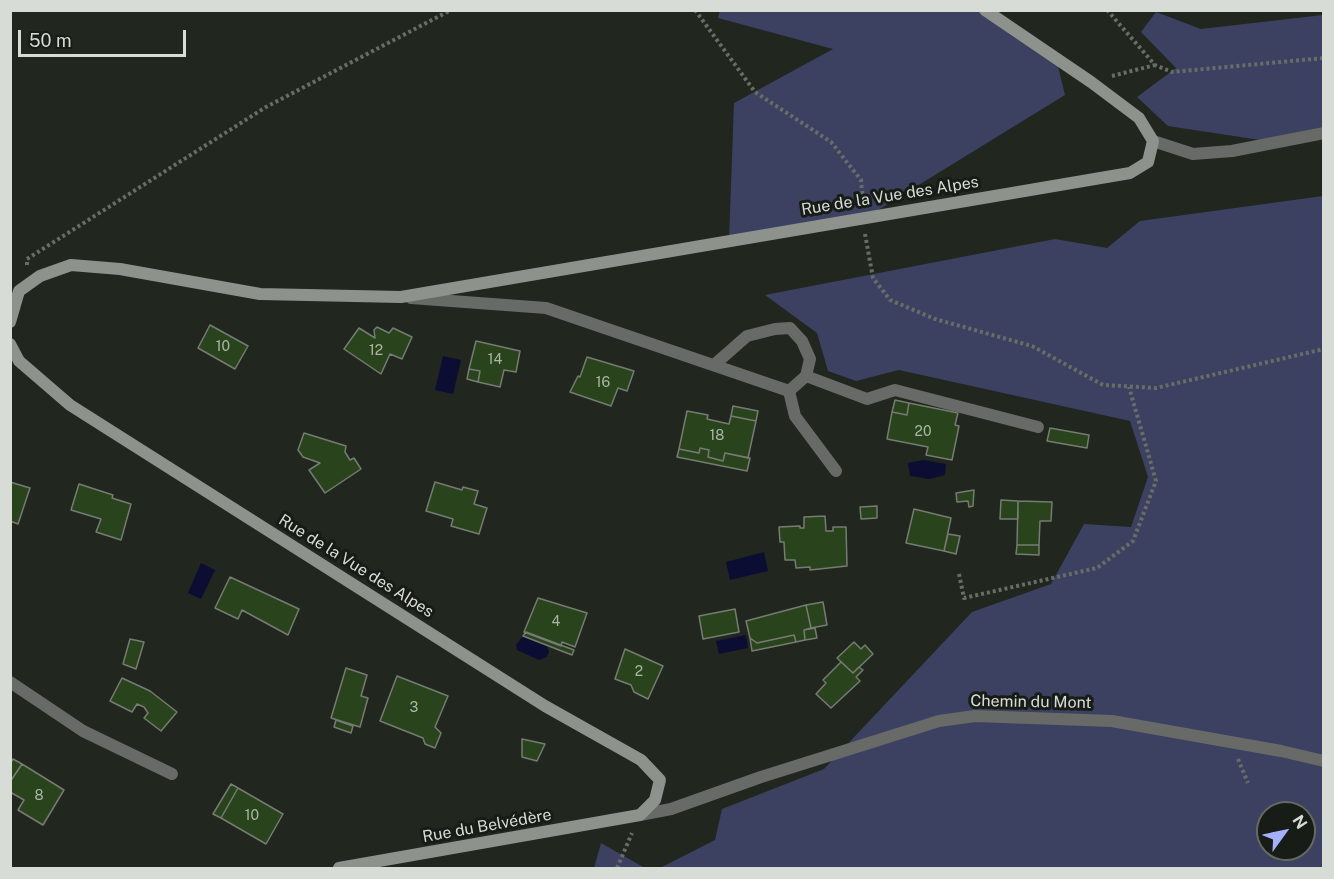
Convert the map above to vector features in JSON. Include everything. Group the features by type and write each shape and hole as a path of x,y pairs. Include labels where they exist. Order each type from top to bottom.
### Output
{"street":[{"path":"985,10 1091,81 1139,118 1154,141 1193,153 1232,151 1323,133"},
{"name":"Rue de la Vue des Alpes","path":"401,297 1130,173 1149,162 1154,141"},
{"name":"Rue de la Vue des Alpes","path":"10,322 19,291 40,276 71,265 120,269 260,294 401,297 546,308 789,391"},
{"path":"714,365 747,336 790,328 802,341 810,359 807,376 789,391 795,416 836,471"},
{"name":"Rue de la Vue des Alpes","path":"10,344 19,361 69,405 545,706 641,760 660,780 655,800 640,815"},
{"path":"807,376 867,399 895,390 1038,427"},
{"path":"10,682 82,731 172,774"},
{"name":"Chemin du Mont","path":"640,815 671,809 761,777 939,720 975,716 1112,721 1281,751 1323,761"},
{"name":"Rue du Belvédère","path":"339,868 640,815"}],"path":[{"path":"40,276 27,268 27,259 266,106 451,10"},
{"path":"695,10 754,92 831,142 861,180 865,243 873,278 890,300 935,319 1032,346 1103,385 1156,388 1323,350"},
{"path":"1107,10 1155,65 1172,72 1323,58"},
{"path":"1091,81 1155,65"},
{"path":"958,574 964,598 1097,568 1133,541 1156,481 1129,387"},
{"path":"617,868 640,815"}],"shaded area":[{"path":"720,10 985,11 1056,58 1065,95 865,218 729,240 734,103 833,49 718,18"},
{"path":"1156,12 1201,29 1323,15 1323,127 1260,140 1168,126 1137,97 1176,68 1141,32"},
{"path":"1323,196 1323,868 660,868 715,840 722,809 824,769 972,612 1051,584 1084,524 1131,527 1148,477 1130,421 899,370 856,381 828,371 817,333 765,295 1055,239 1107,248 1140,221"},
{"path":"443,356 461,360 453,394 435,390"},
{"path":"923,460 946,464 945,475 929,479 910,476 908,463"},
{"path":"764,552 768,571 730,580 726,562"},
{"path":"201,563 215,570 201,599 188,593"},
{"path":"746,635 748,648 719,654 716,641"},
{"path":"523,636 546,645 549,651 547,657 539,660 517,650 516,645"},
{"path":"601,843 645,868 594,868"}],"building":[{"path":"210,325 248,346 235,369 198,348"},
{"path":"377,327 389,333 393,328 412,337 402,359 390,354 381,374 344,349 359,328 375,338 374,330"},
{"path":"476,341 520,351 516,372 504,370 500,387 478,382 480,371 469,369"},
{"path":"587,357 634,371 627,391 618,388 611,406 570,392 578,376 580,377"},
{"path":"469,369 480,371 478,382 467,379"},
{"path":"895,400 909,403 907,415 892,412"},
{"path":"909,403 958,413 955,425 959,426 952,460 926,455 928,447 887,439 892,412 907,415"},
{"path":"733,406 758,411 756,421 731,416"},
{"path":"687,411 708,415 707,419 729,424 731,416 756,421 748,458 725,453 723,461 708,457 709,450 700,448 699,453 679,449"},
{"path":"1050,428 1089,435 1087,448 1047,441"},
{"path":"304,433 346,446 345,452 350,460 354,458 361,469 325,493 309,470 320,463 303,457 298,450"},
{"path":"700,448 709,450 708,457 723,461 725,453 750,458 747,471 677,457 679,449 699,453"},
{"path":"10,482 30,488 18,524 10,521"},
{"path":"435,482 462,490 463,487 478,491 474,504 487,508 479,534 451,526 453,519 426,511"},
{"path":"79,484 113,495 112,498 131,504 121,540 96,532 101,519 71,510"},
{"path":"974,490 973,506 969,507 968,501 957,502 956,493"},
{"path":"1001,500 1018,501 1018,519 1000,519"},
{"path":"1018,501 1052,502 1051,521 1040,521 1039,545 1017,545"},
{"path":"877,506 877,518 861,519 860,507"},
{"path":"914,509 951,518 944,551 906,543"},
{"path":"825,516 826,531 833,531 833,527 846,527 847,566 810,570 810,567 796,568 795,560 785,560 784,542 780,542 779,527 800,526 804,528 804,517"},
{"path":"948,534 960,536 956,554 944,551"},
{"path":"1017,545 1039,545 1039,555 1016,554"},
{"path":"230,577 299,609 288,635 242,610 238,619 215,608"},
{"path":"538,598 587,613 575,647 562,642 561,646 524,632"},
{"path":"823,602 827,625 811,628 806,605"},
{"path":"806,605 811,628 804,630 805,640 796,642 794,635 757,643 750,638 746,621"},
{"path":"735,609 739,632 703,639 699,616"},
{"path":"815,628 817,638 805,640 804,630"},
{"path":"526,632 574,650 572,655 523,636"},
{"path":"794,635 796,642 752,651 750,638 757,643"},
{"path":"130,639 144,642 136,669 123,664"},
{"path":"854,642 861,649 865,645 873,654 853,673 837,658"},
{"path":"625,649 663,666 648,699 634,692 631,685 615,679"},
{"path":"841,662 853,673 859,667 863,670 856,677 860,681 831,708 816,694 826,683 823,680"},
{"path":"346,668 367,675 361,696 368,698 360,727 331,718"},
{"path":"397,676 448,696 435,727 441,733 435,748 425,744 423,738 380,721"},
{"path":"122,678 150,691 177,712 161,731 144,718 148,713 144,707 137,704 132,712 110,701"},
{"path":"336,720 353,726 351,733 334,727"},
{"path":"522,739 545,744 537,761 522,757"},
{"path":"13,759 22,764 10,782 10,764"},
{"path":"22,764 64,790 43,825 18,810 24,800 10,792 10,782"},
{"path":"231,784 238,788 221,818 213,814"},
{"path":"238,788 283,814 266,844 221,818"}]}
